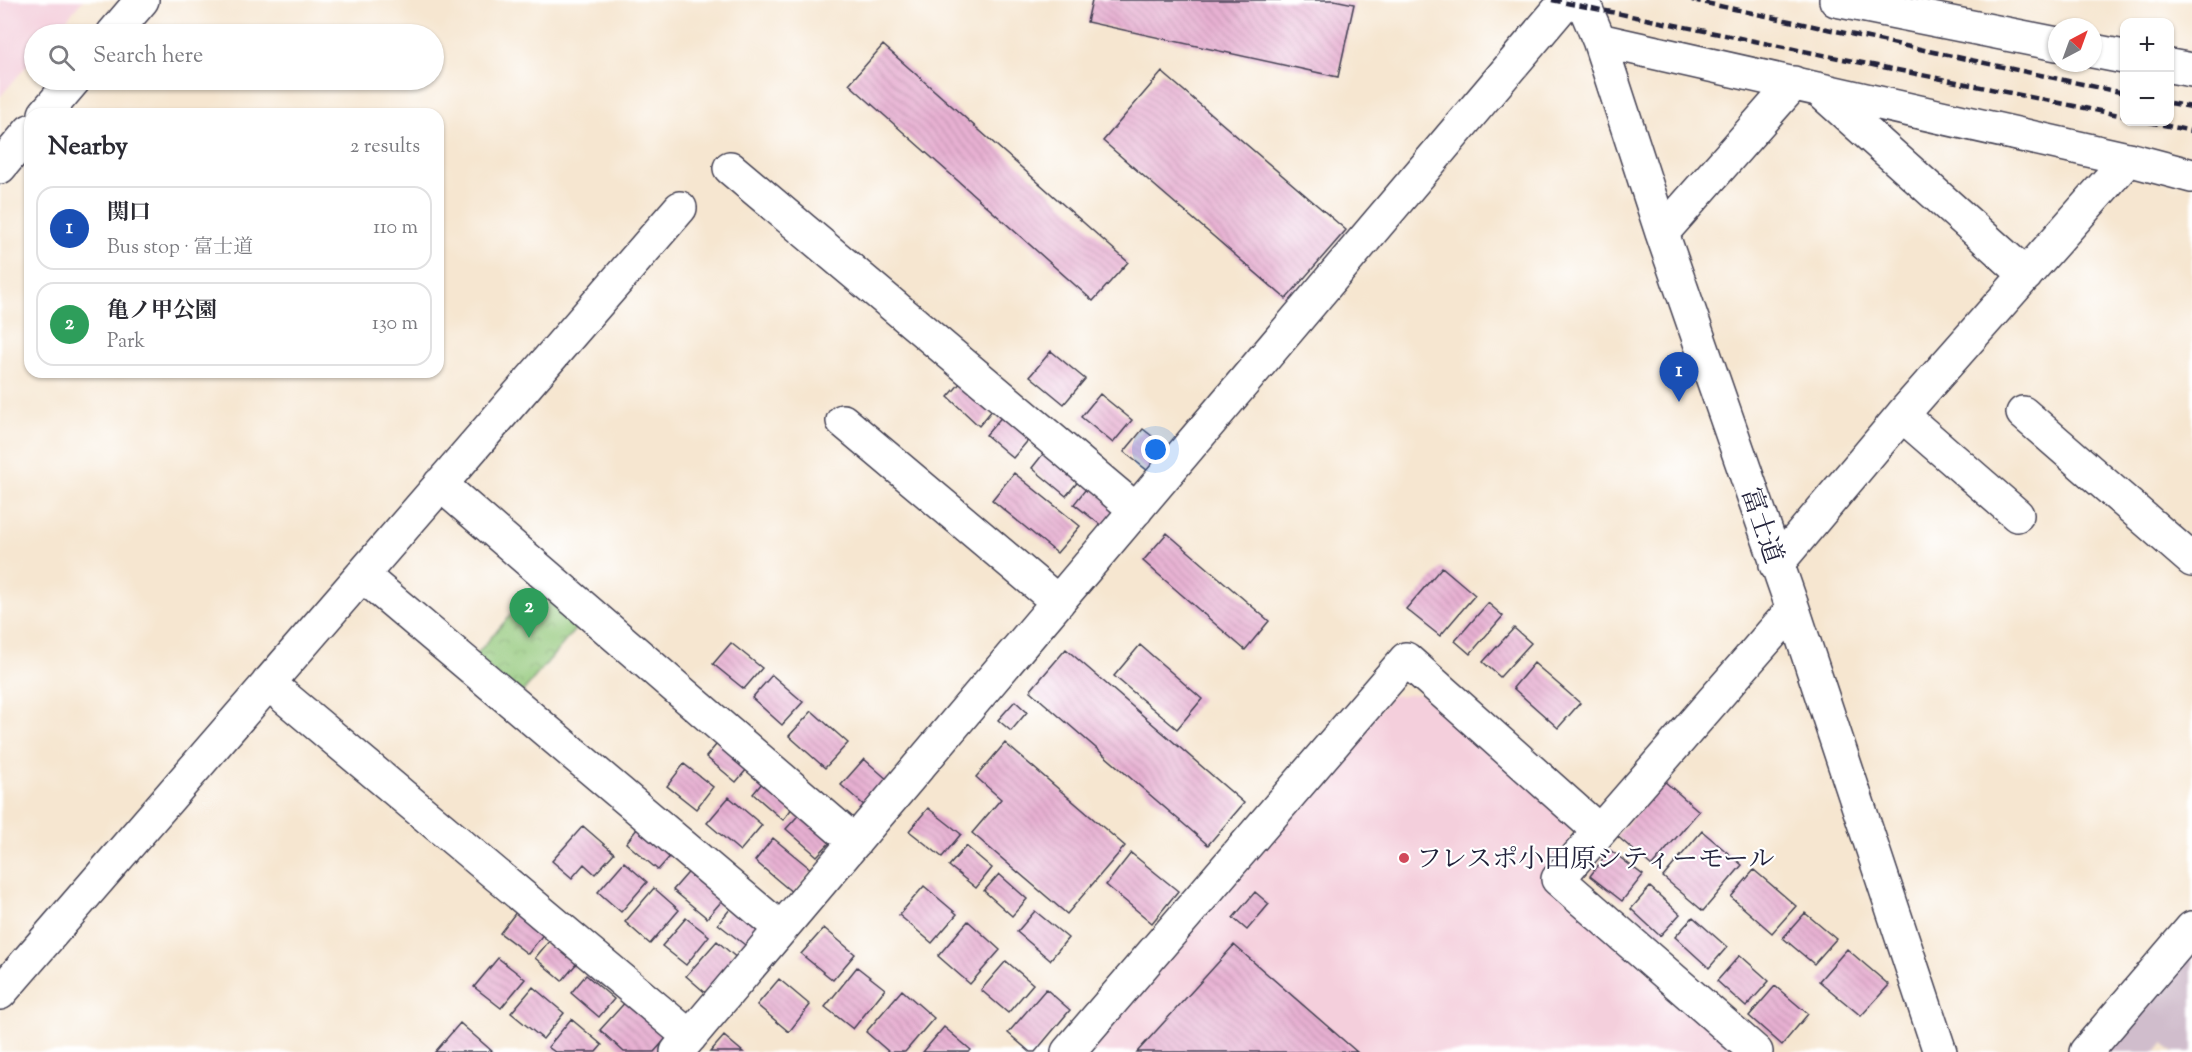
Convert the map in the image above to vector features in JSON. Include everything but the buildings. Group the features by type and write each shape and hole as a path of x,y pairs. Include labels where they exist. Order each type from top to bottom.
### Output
{"street":[{"path":"122,24 142,0"},
{"path":"268,683 684,1044 1567,0"},
{"name":"富士道","path":"1582,0 1599,40 1662,233 1793,609 1940,1052"},
{"path":"1836,0 2048,42"},
{"path":"1599,40 2128,159 2192,176"},
{"path":"2102,53 2120,56"},
{"path":"2174,67 2192,70"},
{"path":"1662,233 1805,86"},
{"path":"1805,86 2026,275"},
{"path":"50,108 65,90"},
{"path":"0,166 24,138"},
{"path":"1776,565 1902,415 2128,159"},
{"path":"730,168 1136,510"},
{"path":"0,993 680,208"},
{"path":"2023,413 2192,560"},
{"path":"1902,415 2018,515"},
{"path":"843,421 1058,602"},
{"path":"440,484 855,842"},
{"path":"362,575 781,929"},
{"path":"1756,1052 1558,879 1793,609"},
{"path":"1068,1052 1406,658 1599,831"},
{"path":"2086,1052 2192,928"}],"shaded area":[{"path":"0,0 83,0 63,24 24,24 24,69 0,97"},
{"name":"フレスポ小田原シティーモール","path":"1422,694 1570,822 1570,841 1540,875 1740,1052 1086,1052 1392,696"},
{"path":"2192,944 2192,1052 2174,1052 2164,1043 2156,1052 2098,1052"}],"green space":[{"path":"539,582 583,620 520,695 475,656"}],"railway":[{"path":"1552,0 2120,115"},
{"path":"1692,0 2120,92"},
{"path":"2174,104 2192,107"},
{"path":"2168,126 2192,131"}],"place":[{"name":"関口","path":"1679,402"},
{"name":"亀ノ甲公園","path":"529,638"},
{"name":"フレスポ小田原シティーモール","path":"1404,858"}]}
